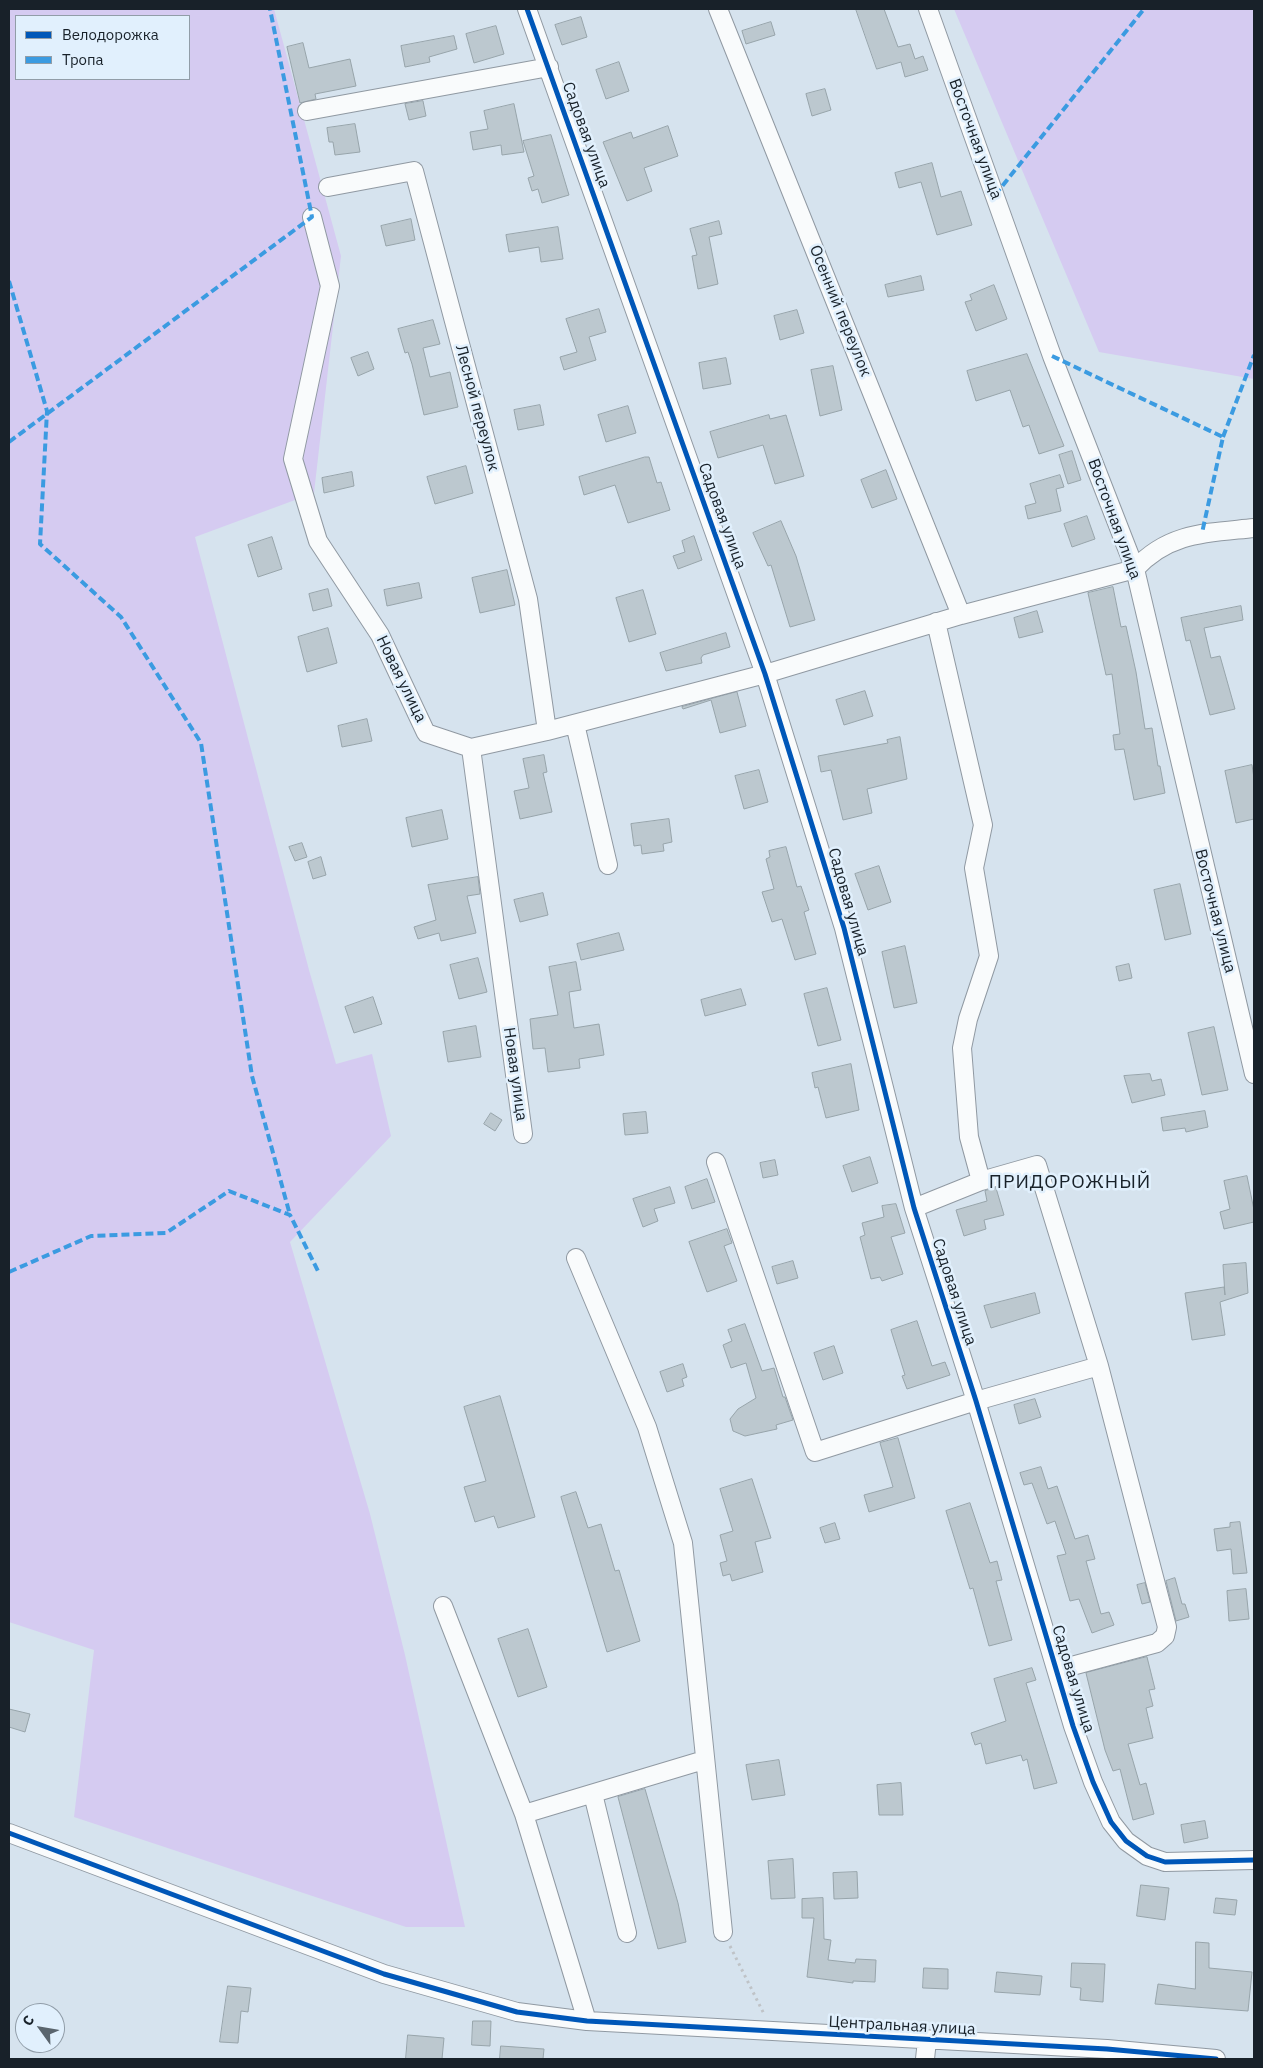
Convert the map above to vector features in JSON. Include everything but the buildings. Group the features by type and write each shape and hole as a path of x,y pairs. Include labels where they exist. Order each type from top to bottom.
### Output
{"street":[{"name":"Садовая улица","path":"527,9 765,674 844,928 914,1208 976,1401 1073,1726 1111,1822 1126,1841 1147,1856 1165,1862 1254,1860"},
{"name":"Осенний переулок","path":"718,9 961,615"},
{"name":"Восточная улица","path":"928,9 1052,356 1135,569 1247,1011 1254,1074"},
{"path":"307,111 549,67"},
{"name":"Лесной переулок","path":"328,188 414,172 528,599 547,731"},
{"name":"Новая улица","path":"312,217 330,286 292,459 318,542 380,635 426,732 471,748 523,1134"},
{"path":"471,748 575,724 765,674 936,622 1135,569 1147,556 1172,540 1202,533 1254,528"},
{"path":"936,622 983,825 974,868 988,956 968,1019 962,1048 969,1137 981,1182"},
{"path":"575,724 608,865"},
{"path":"716,1162 815,1452 976,1401 1099,1366"},
{"path":"914,1208 981,1182 1037,1165 1099,1366 1167,1627 1165,1636 1157,1643 1057,1670"},
{"path":"576,1258 647,1427 683,1543 723,1932"},
{"path":"444,1606 524,1814 587,2021"},
{"path":"524,1814 704,1760"},
{"path":"593,1794 626,1933"},
{"name":"Центральная улица","path":"9,1833 384,1974 517,2012 587,2021 927,2040 1107,2054 1216,2059"},
{"path":"924,2059 927,2040"}],"path":[{"path":"723,1932 773,2032"}],"shaded area":[{"path":"9,9 274,9 341,256 314,493 195,537 309,970 336,1064 372,1054 391,1136 290,1242 370,1514 405,1655 465,1927 406,1927 74,1817 94,1650 9,1622"},
{"path":"954,9 1254,9 1254,379 1099,352"}],"marked path":[{"path":"9,442 312,217 270,9"},
{"path":"995,195 1144,9"},
{"path":"9,281 47,411 40,544 121,617 201,743 252,1076 290,1215"},
{"path":"1223,437 1254,355"},
{"path":"1052,356 1223,437 1202,533"},
{"path":"9,1272 91,1236 166,1233 229,1191 290,1215 318,1271"}],"cycle path":[{"path":"527,9 765,674 844,928 914,1208 976,1401 1073,1726 1093,1782 1111,1822 1126,1841 1147,1856 1165,1862 1254,1860"},
{"path":"9,1833 384,1974 517,2012 587,2021 1107,2049 1216,2059"}],"district":[{"name":"ПРИДОРОЖНЫЙ","path":"1070,1183"}]}
